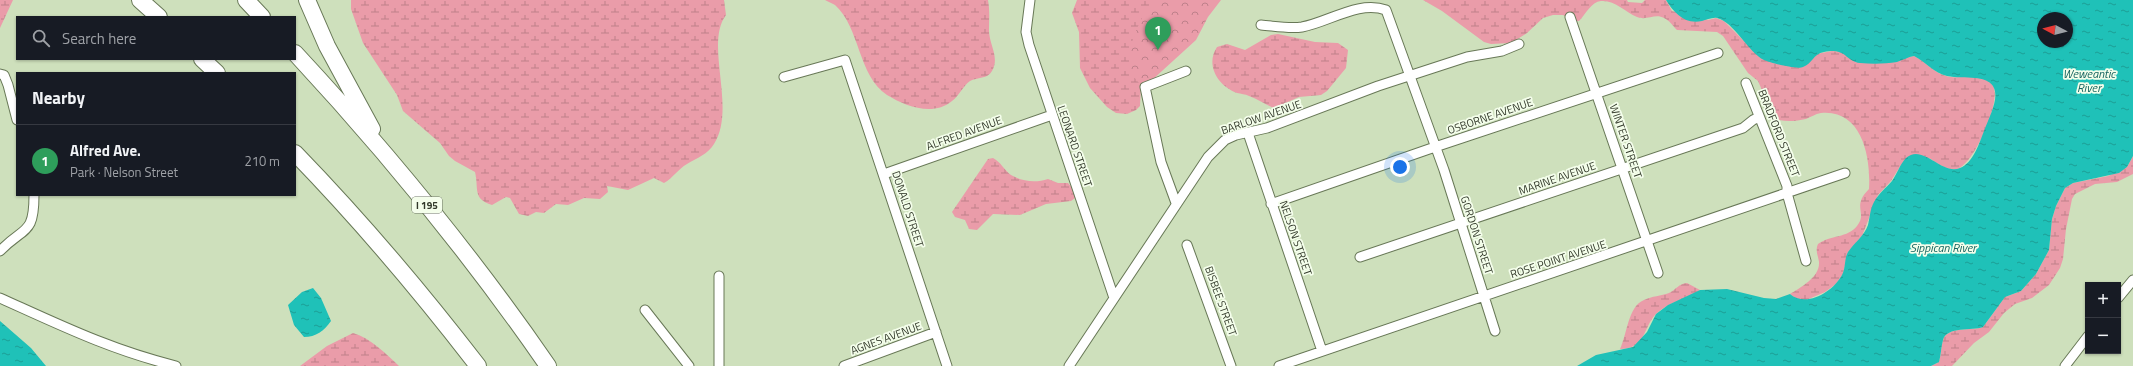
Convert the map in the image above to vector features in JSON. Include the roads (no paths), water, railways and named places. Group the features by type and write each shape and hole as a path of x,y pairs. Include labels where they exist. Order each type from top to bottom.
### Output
{"highway":[{"path":"140,0 158,16"},
{"path":"246,0 261,16"},
{"path":"307,0 327,46 387,157"},
{"name":"I 195","path":"296,54 387,157 472,263 548,366"},
{"path":"203,60 216,72"},
{"path":"296,154 367,232 450,329 478,366"}],"street":[{"name":"LEONARD STREET","path":"1030,0 1027,37 1114,298"},
{"name":"GORDON STREET","path":"1261,25 1302,27 1364,8 1377,6 1386,10 1396,34 1409,77 1461,222 1495,331"},
{"name":"WINTER STREET","path":"1570,17 1658,273"},
{"name":"BARLOW AVENUE","path":"1070,366 1176,203 1216,147 1224,140 1267,128 1378,86 1467,58 1502,51 1519,44"},
{"name":"OSBORNE AVENUE","path":"1271,204 1435,147 1718,53"},
{"name":"DONALD STREET","path":"784,77 845,60 947,366"},
{"path":"1176,203 1161,162 1145,87 1186,71"},
{"path":"0,74 4,75 8,85 16,116"},
{"name":"BRADFORD STREET","path":"1746,83 1787,186 1787,194 1806,261"},
{"name":"ALFRED AVENUE","path":"884,174 1052,115"},
{"name":"MARINE AVENUE","path":"1360,256 1743,128 1759,117"},
{"name":"NELSON STREET","path":"1248,133 1322,351"},
{"name":"ROSE POINT AVENUE","path":"1279,366 1484,295 1845,174"},
{"path":"0,250 23,233 32,222 34,196"},
{"name":"BISBEE STREET","path":"1187,245 1231,366"},
{"path":"718,366 719,276"},
{"path":"2121,294 2133,280"},
{"path":"0,298 89,339 142,358 176,366"},
{"path":"645,310 689,366"},
{"name":"AGNES AVENUE","path":"848,365 936,332"},
{"path":"2065,366 2085,340"}],"water":[{"name":"Sippican River","path":"1666,0 2133,0 2133,156 2127,167 2119,173 2073,183 2065,188 2056,206 2052,219 2049,250 2036,274 2021,291 2005,297 1983,327 1955,331 1945,336 1942,343 1939,362 1931,366 1577,366 1596,355 1633,347 1647,332 1656,314 1668,305 1700,290 1727,289 1764,298 1776,299 1790,294 1796,298 1811,299 1826,292 1842,275 1848,252 1862,236 1868,225 1874,202 1880,193 1892,181 1906,158 1912,154 1919,154 1946,168 1953,169 1965,166 1972,158 1978,147 1994,106 1995,91 1992,85 1985,80 1942,75 1914,56 1897,62 1860,63 1851,60 1837,51 1831,51 1820,53 1806,66 1800,68 1790,67 1772,63 1758,56 1723,20 1712,18 1696,22 1685,20 1676,13"},
{"path":"313,288 321,298 331,321 326,328 319,333 304,337 294,325 288,305 302,292"},
{"path":"0,321 31,348 46,366 0,366"}],"place":[{"name":"Alfred Ave.","path":"1158,50"}],"water label":[{"name":"Weweantic River","path":"2089,80"}]}
